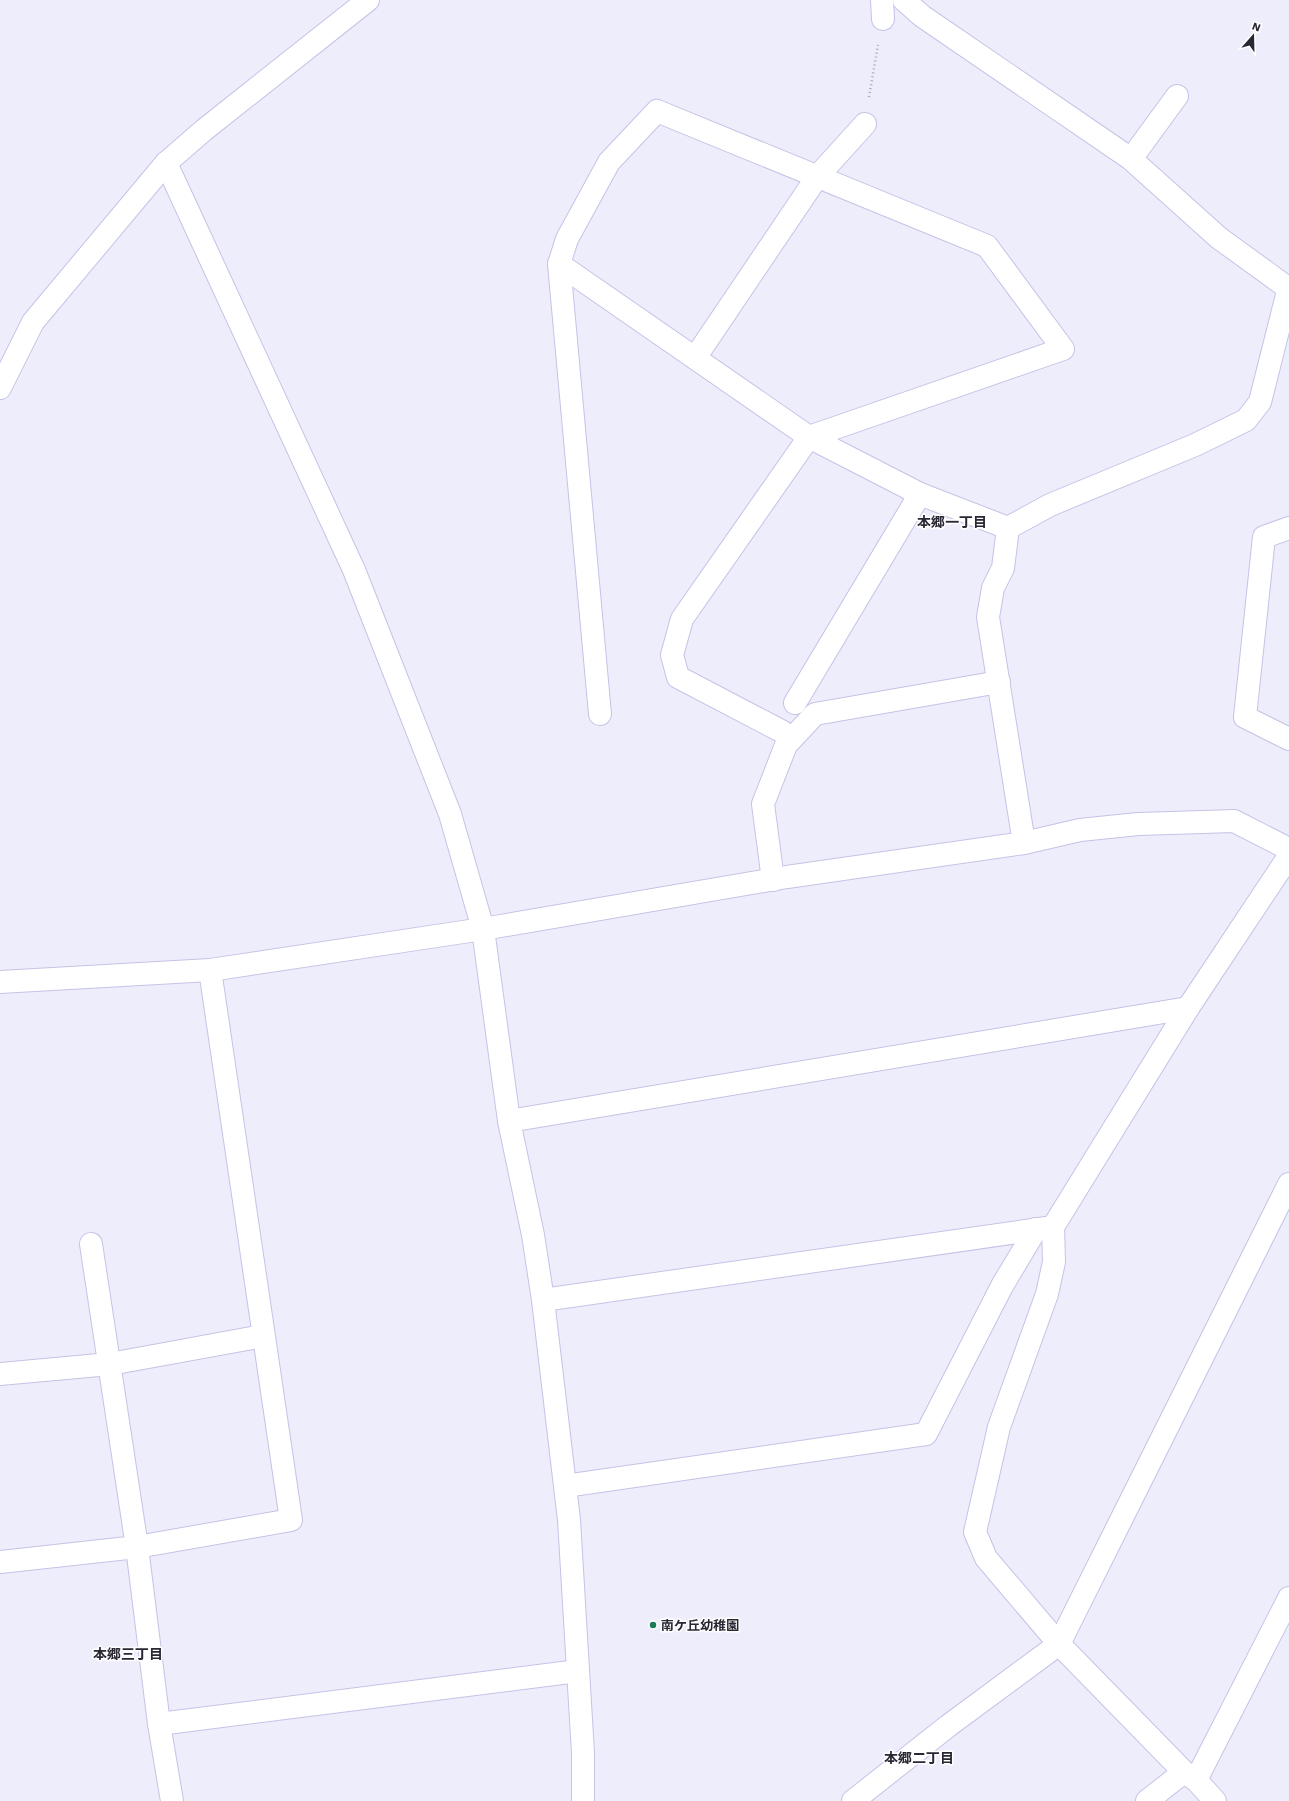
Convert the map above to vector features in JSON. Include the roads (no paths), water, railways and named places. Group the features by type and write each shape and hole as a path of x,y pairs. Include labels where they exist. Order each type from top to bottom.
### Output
{"street":[{"path":"2,379 33,322 166,163 204,130 368,0"},
{"path":"559,264 809,437 920,494 1008,528 1050,505 1195,445 1246,420 1260,402 1289,287 1219,238 1131,159 922,16 904,0"},
{"path":"1131,159 1177,96"},
{"path":"600,714 559,264 567,239 609,162 657,111 987,246 1063,349 809,437 682,618 672,656 678,677 783,732"},
{"path":"695,358 817,176 865,124"},
{"path":"166,163 354,570 450,814 483,929 510,1121 533,1235 543,1300 569,1520 583,1753 584,1801"},
{"path":"794,703 920,494"},
{"path":"1008,528 1003,568 993,588 988,617 1024,843"},
{"path":"1289,528 1264,536 1246,717 1289,739"},
{"path":"773,880 763,804 786,745 815,714 999,682"},
{"path":"0,982 210,970 483,929 773,880 1024,843 1080,830 1138,824 1234,821 1289,848"},
{"path":"565,1486 926,1434 1002,1286 1045,1228 1289,856"},
{"path":"0,1562 137,1547 292,1520 263,1336 210,970"},
{"path":"510,1121 1188,1008"},
{"path":"853,1801 948,1726 1059,1644 1289,1184"},
{"path":"543,1300 1045,1228"},
{"path":"1045,1228 1054,1262 1047,1294 998,1427 975,1532 986,1558 1059,1644 1215,1801"},
{"path":"91,1244 137,1547 160,1724 172,1801"},
{"path":"0,1374 110,1364 263,1336"},
{"path":"1147,1801 1190,1776 1289,1598"},
{"path":"160,1724 578,1671"}],"place":[{"name":"南ケ丘幼稚園","path":"653,1625"}],"district":[{"name":"本郷一丁目","path":"952,522"},
{"name":"本郷三丁目","path":"128,1654"},
{"name":"本郷二丁目","path":"919,1758"}]}
